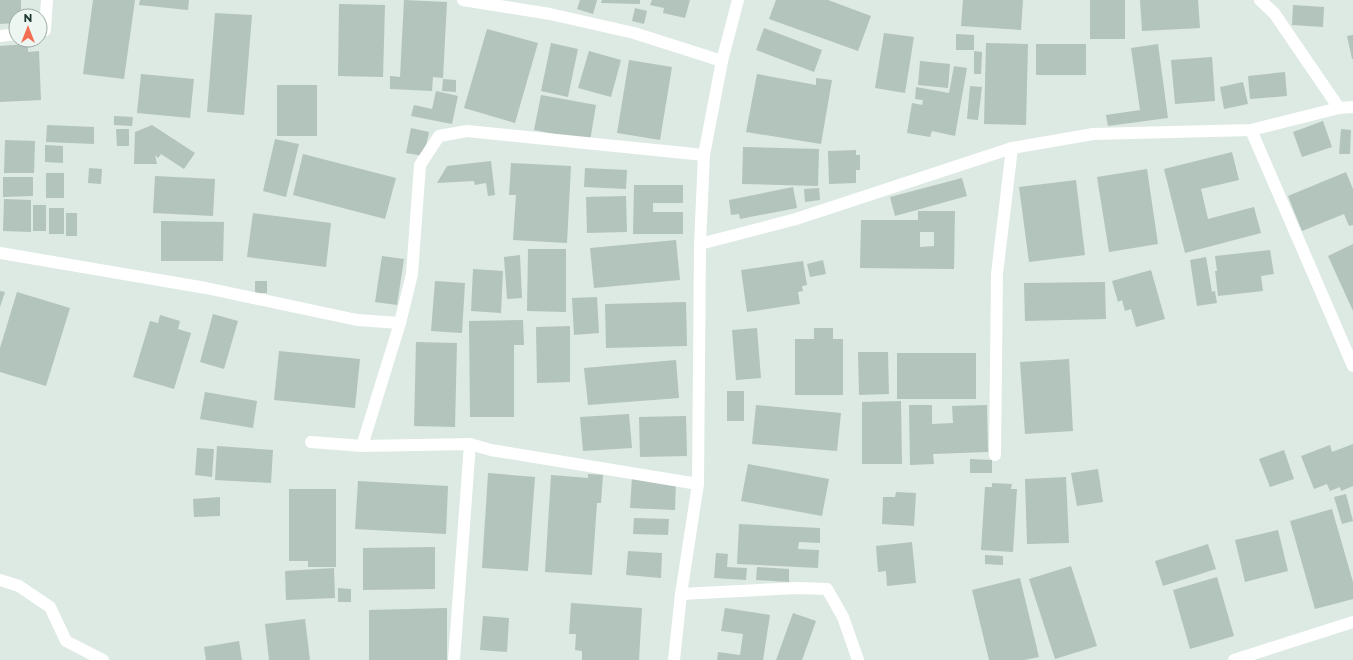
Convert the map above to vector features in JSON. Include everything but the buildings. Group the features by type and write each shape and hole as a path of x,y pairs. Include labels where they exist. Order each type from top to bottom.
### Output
{"street":[{"path":"464,0 550,14 634,33 722,61"},
{"path":"674,660 681,594 698,484 700,244 704,155 722,61 738,0"},
{"path":"1260,0 1274,13 1339,108"},
{"path":"700,244 796,219 1012,148 1093,134 1251,130 1339,108 1353,107"},
{"path":"1251,130 1353,366"},
{"path":"362,446 400,323 412,274 420,165 439,136 467,131 704,155"},
{"path":"995,455 997,274 1012,148"},
{"path":"0,253 206,288 357,320 400,323"},
{"path":"311,442 362,446 470,444 491,450 698,484"},
{"path":"454,660 470,444"},
{"path":"0,580 19,586 50,607 66,641 103,660"},
{"path":"681,594 797,588 828,589 843,617 858,660"},
{"path":"1234,660 1353,622"}]}
